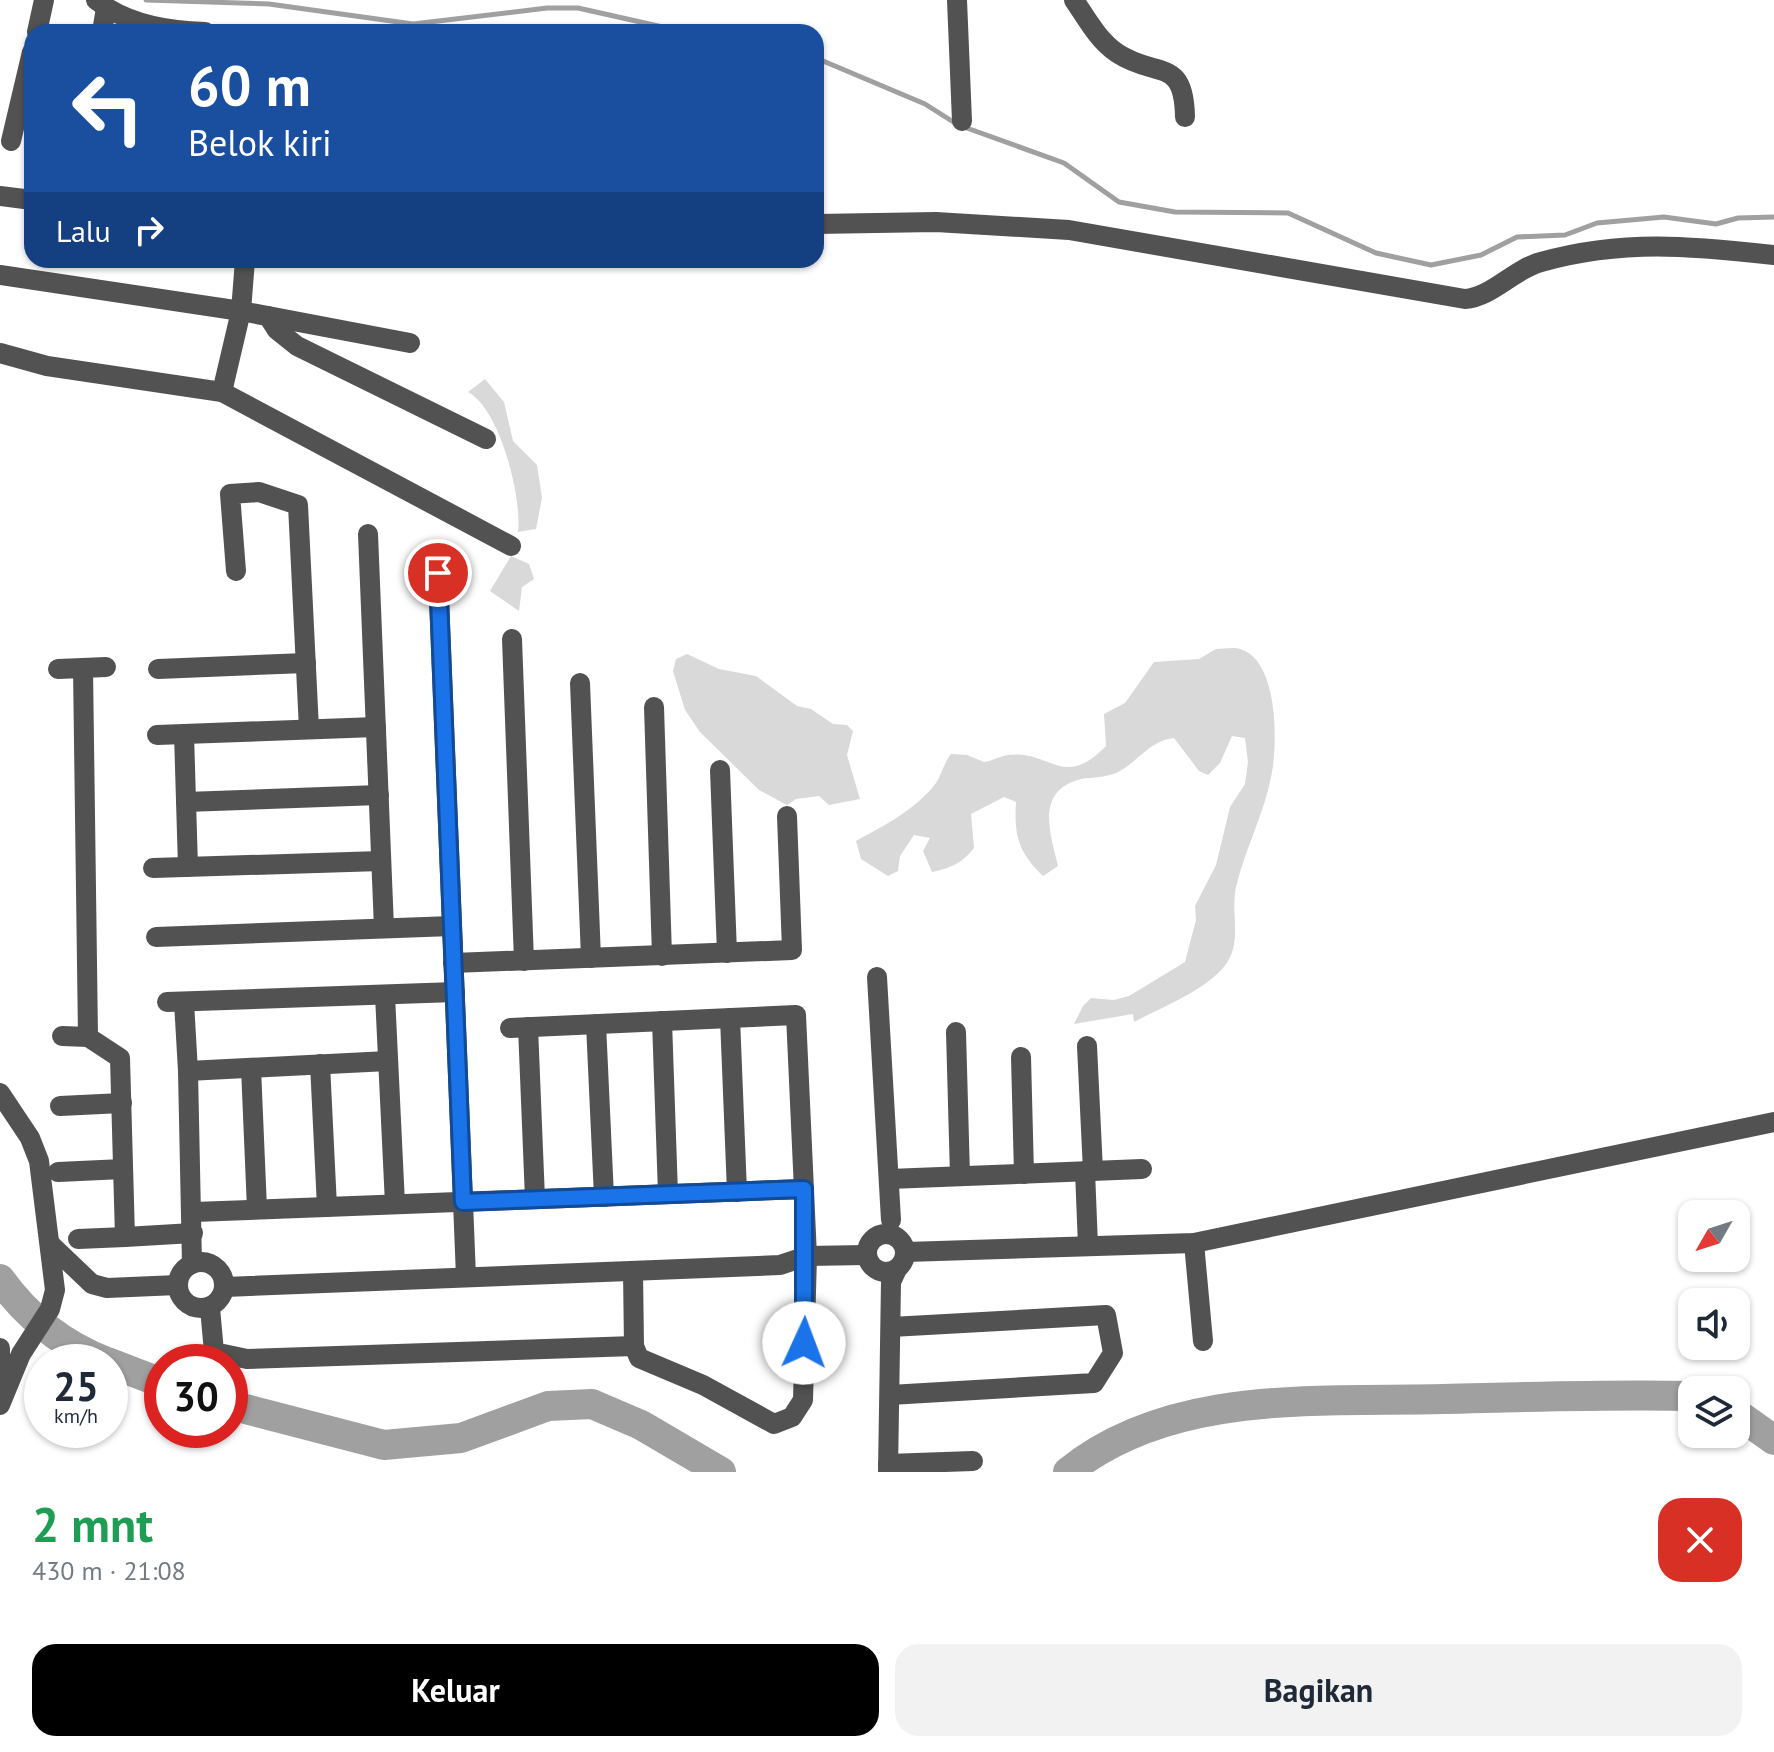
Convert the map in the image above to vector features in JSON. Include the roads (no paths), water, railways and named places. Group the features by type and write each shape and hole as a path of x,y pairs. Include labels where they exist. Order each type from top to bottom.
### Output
{"street":[{"path":"39,24 44,0"},
{"path":"957,0 962,121"},
{"path":"1074,0 1101,38 1115,51 1178,79 1184,91 1185,117"},
{"path":"102,24 101,4 154,24"},
{"path":"11,141 24,86"},
{"path":"0,196 24,199"},
{"path":"824,224 936,222 1069,230 1465,299 1484,294 1518,270 1541,262 1640,244 1774,255"},
{"path":"222,392 241,311 244,268"},
{"path":"0,275 241,311 410,343"},
{"path":"268,316 277,330 297,346 486,439"},
{"path":"0,353 47,366 222,392 511,546"},
{"path":"236,571 230,494 259,492 298,505 309,729"},
{"path":"368,534 384,928"},
{"path":"438,573 466,1277"},
{"path":"512,639 524,961"},
{"path":"158,669 306,663"},
{"path":"58,669 106,667"},
{"path":"83,668 88,1037"},
{"path":"580,683 591,958"},
{"path":"654,707 662,956"},
{"path":"157,735 376,727"},
{"path":"184,734 188,867"},
{"path":"720,770 727,953"},
{"path":"186,802 379,795"},
{"path":"453,963 792,950 787,816"},
{"path":"153,868 381,861"},
{"path":"156,937 452,926"},
{"path":"877,977 891,1220"},
{"path":"192,1264 194,1212 188,1071 175,1002 455,992"},
{"path":"385,995 395,1204"},
{"path":"535,1199 519,1028 796,1015 807,1256 803,1400 792,1417 774,1424 703,1385 639,1358 634,1346 633,1271"},
{"path":"730,1018 737,1192"},
{"path":"662,1021 668,1194"},
{"path":"596,1024 604,1197"},
{"path":"956,1032 960,1176"},
{"path":"62,1036 88,1037 120,1058 125,1237"},
{"path":"1087,1046 1088,1246"},
{"path":"1021,1057 1024,1174"},
{"path":"188,1071 388,1061"},
{"path":"320,1064 327,1207"},
{"path":"251,1068 257,1209"},
{"path":"0,1093 30,1138 39,1161 55,1290 50,1309 21,1354 0,1405"},
{"path":"60,1106 122,1103"},
{"path":"866,1255 877,1271 901,1261 1088,1246 1194,1243 1774,1122"},
{"path":"58,1172 123,1169"},
{"path":"889,1179 1142,1169"},
{"path":"194,1212 804,1189"},
{"path":"78,1239 193,1233"},
{"path":"866,1255 871,1240 885,1233 899,1238 901,1261 891,1282 888,1468 973,1461"},
{"path":"1194,1243 1203,1341"},
{"path":"50,1244 92,1284 107,1288 178,1285"},
{"path":"225,1287 780,1265 807,1256 866,1255"},
{"path":"192,1264 215,1266 225,1287 223,1296 210,1308 188,1305 178,1285 182,1272 192,1264"},
{"path":"210,1308 214,1352 247,1359 634,1346"},
{"path":"890,1395 1094,1383 1113,1353 1106,1315 891,1327"},
{"path":"0,1348 0,1369"}],"waterway":[{"path":"146,0 269,4 413,24"},
{"path":"413,24 547,8 578,8 649,24"},
{"path":"824,61 925,104 955,123"},
{"path":"964,127 1064,163 1119,202 1175,212 1288,213 1376,253 1431,265 1481,255 1517,237 1565,235 1597,223 1664,217 1716,224 1738,218 1774,217"},
{"path":"0,1279 34,1318 70,1344"},
{"path":"128,1370 144,1376"},
{"path":"1068,1472 1108,1445 1152,1426 1199,1413 1247,1406 1346,1400 1678,1396"},
{"path":"248,1410 384,1445 461,1438 548,1406 592,1404 641,1425 721,1472"},
{"path":"1750,1423 1774,1440"}]}
